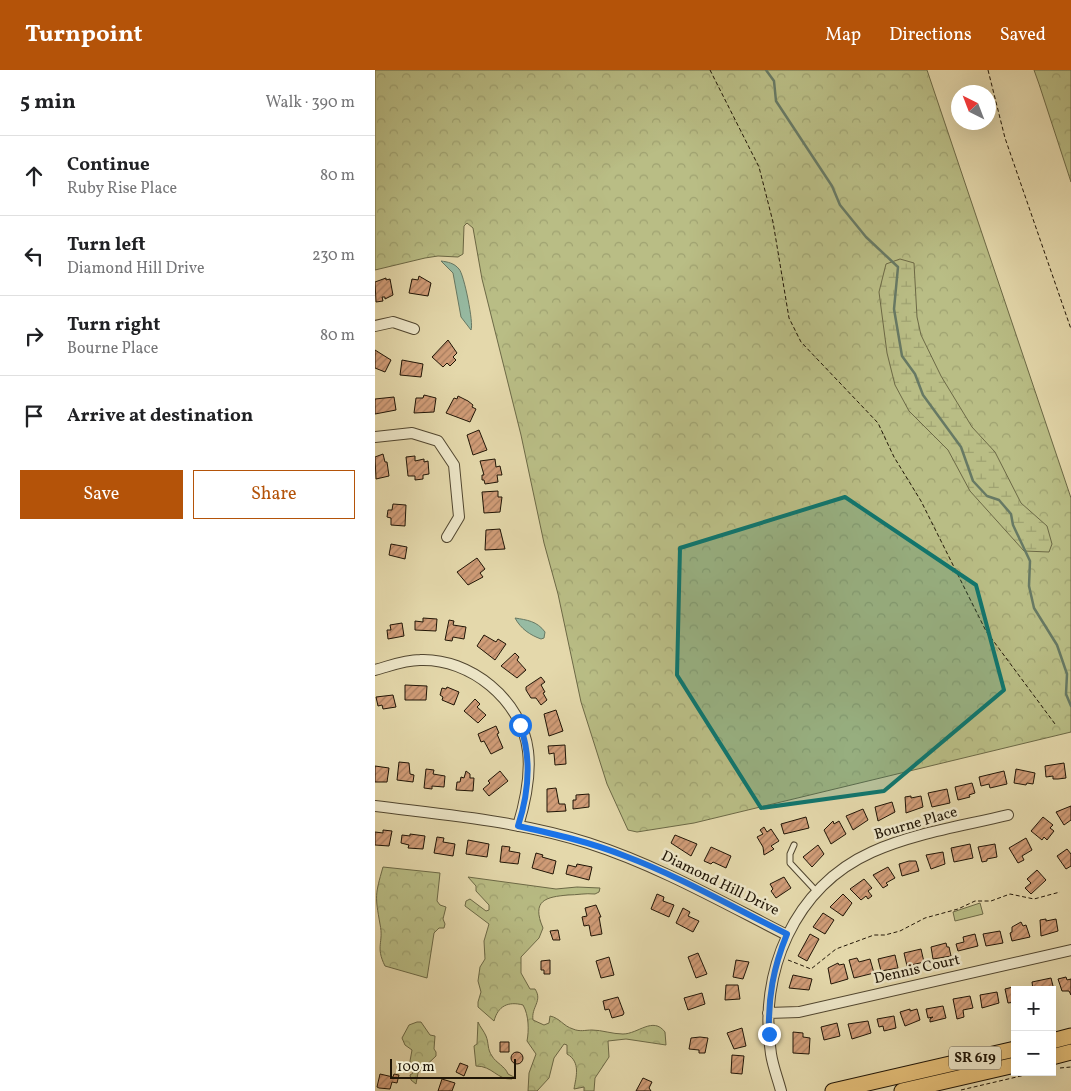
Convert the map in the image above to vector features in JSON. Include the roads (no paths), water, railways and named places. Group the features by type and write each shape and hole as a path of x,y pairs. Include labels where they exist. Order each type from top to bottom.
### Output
{"main road":[{"path":"1056,1040 1071,1036"},
{"name":"SR 619","path":"833,1091 1011,1050"},
{"path":"1056,1062 1071,1052"},
{"name":"SR 619","path":"902,1091 1011,1066"}],"street":[{"path":"375,326 393,322 414,329"},
{"path":"375,437 412,433 438,441 454,465 459,517 447,537"},
{"path":"375,670 420,660 445,662 474,674 497,691 516,718 528,751 526,794 518,826"},
{"name":"Diamond Hill Drive","path":"375,806 473,818 579,840 654,868 787,934"},
{"name":"Bourne Place","path":"781,1091 771,1056 768,1013 770,990 778,956 787,934 817,892 848,866 872,852 914,837 1008,815"},
{"name":"Dennis Court","path":"768,1013 799,1012 1071,950"}],"lane":[{"path":"794,845 790,854 791,862 817,892"}],"waterway":[{"path":"766,70 774,81 776,101 832,186 840,205 866,237 898,267 894,309 902,356 915,374 923,395 961,447 973,481 987,496 999,500 1011,514 1013,525 1030,561 1029,586 1034,608 1057,645 1067,674 1066,694 1071,706"}]}
